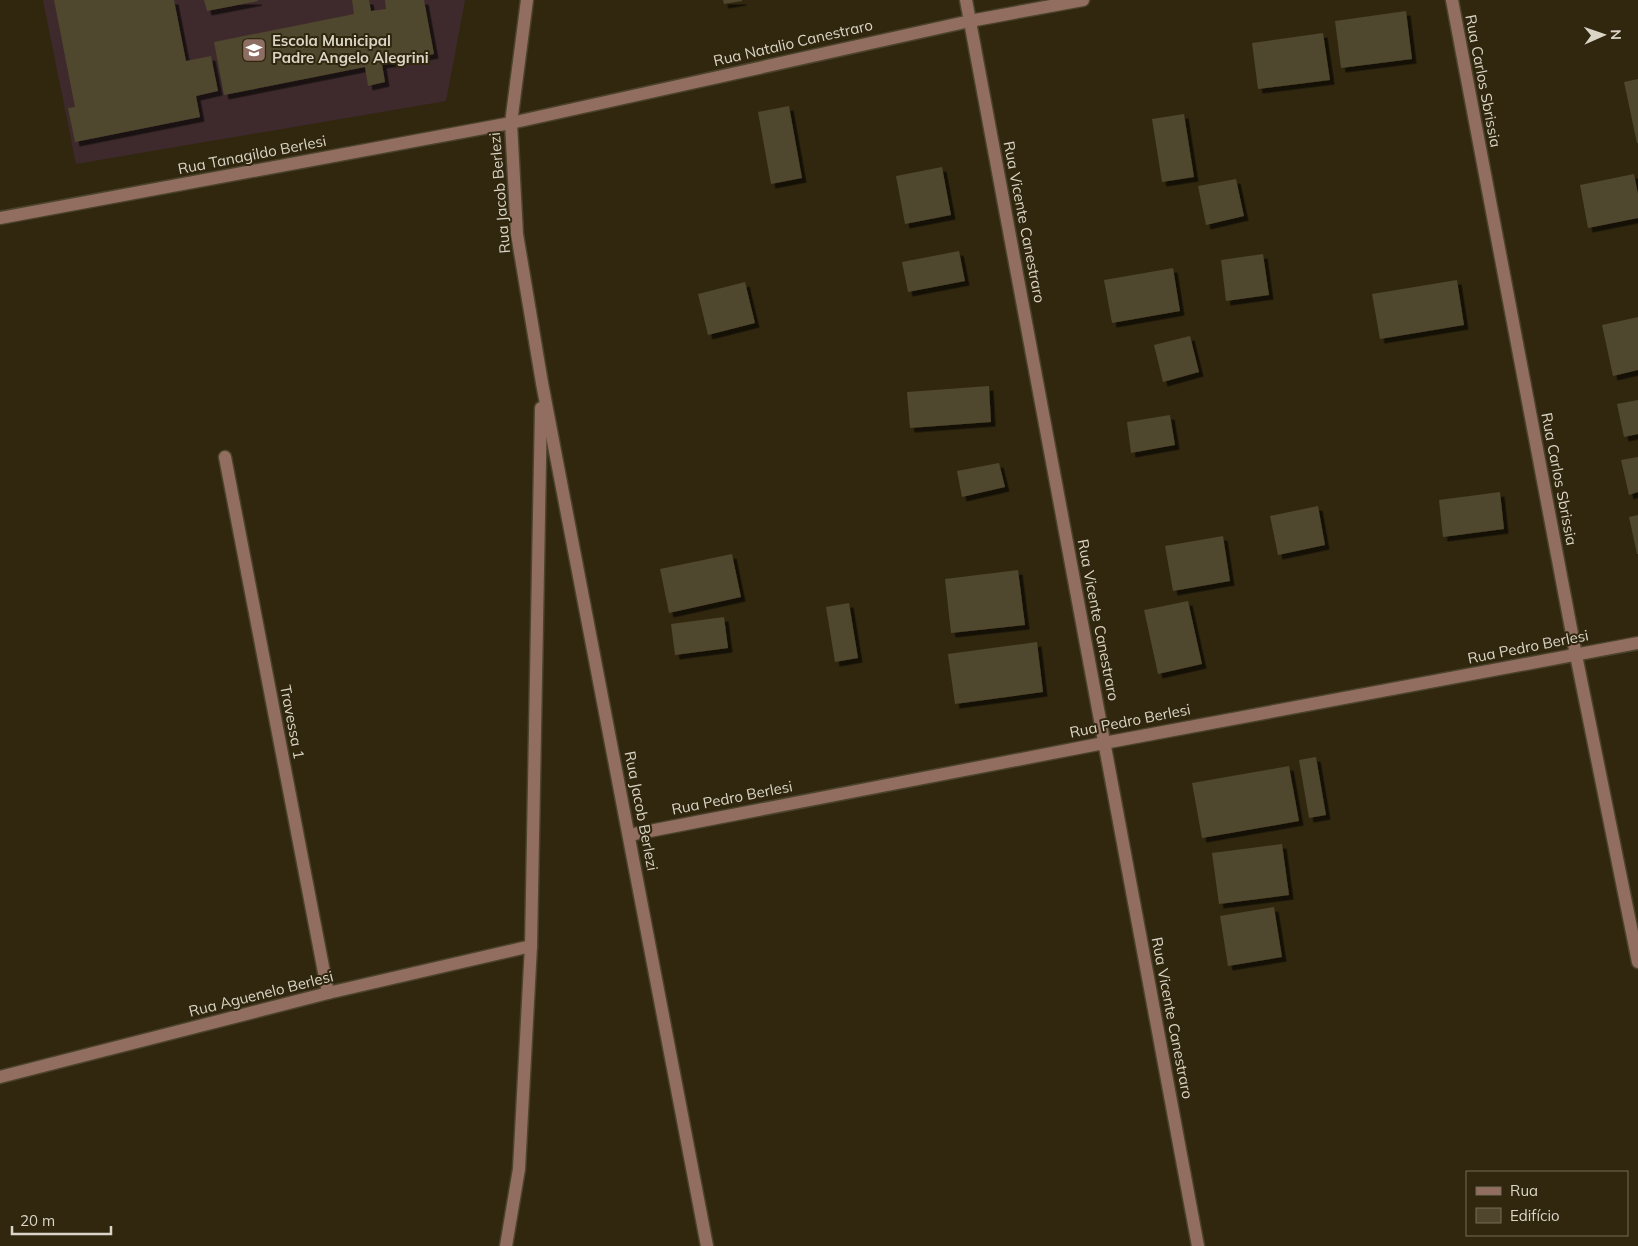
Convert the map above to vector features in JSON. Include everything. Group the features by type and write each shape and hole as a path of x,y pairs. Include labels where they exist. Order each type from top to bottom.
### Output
{"street":[{"name":"Rua Jacob Berlezi","path":"527,0 511,123 517,234 542,382 708,1246"},
{"name":"Rua Vicente Canestraro","path":"966,0 1198,1246"},
{"name":"Rua Natalio Canestraro","path":"511,123 970,20 1083,0"},
{"name":"Rua Carlos Sbrissia","path":"1452,0 1576,655 1638,962"},
{"name":"Rua Tanagildo Berlesi","path":"0,218 511,123"},
{"name":"Rua Jacob Berlezi","path":"506,1246 519,1170 531,946 542,382"},
{"name":"Travessa 1","path":"225,457 328,994"},
{"name":"Rua Pedro Berlesi","path":"629,835 1104,743 1638,643"},
{"name":"Rua Aguenelo Berlesi","path":"0,1077 328,994 531,946"}],"shaded area":[{"name":"Escola Municipal Padre Angelo Alegrini","path":"43,0 465,0 446,101 76,164"}],"building":[{"path":"54,0 174,0 186,61 211,56 218,91 196,96 200,117 75,142 68,108 75,107"},
{"path":"204,0 257,0 258,1 207,11"},
{"path":"352,0 369,0 371,11 386,9 385,0 424,0 434,54 382,64 385,82 368,86 365,67 224,95 214,42 354,14"},
{"path":"723,0 742,0 742,1 724,4"},
{"path":"1406,11 1412,59 1341,68 1335,21"},
{"path":"1323,33 1330,80 1258,89 1252,43"},
{"path":"1638,79 1638,143 1637,143 1624,82"},
{"path":"789,106 802,178 771,184 758,112"},
{"path":"1184,114 1194,177 1162,182 1152,119"},
{"path":"942,167 951,215 905,224 896,176"},
{"path":"1634,174 1638,194 1638,218 1588,228 1580,185"},
{"path":"1236,179 1244,216 1206,225 1198,186"},
{"path":"959,251 965,281 908,292 902,262"},
{"path":"1263,254 1269,295 1226,301 1221,260"},
{"path":"1173,268 1180,311 1112,323 1104,280"},
{"path":"1457,280 1464,325 1380,339 1372,294"},
{"path":"745,282 755,323 708,335 698,294"},
{"path":"1638,317 1638,370 1613,376 1602,325"},
{"path":"1190,336 1199,372 1163,382 1154,345"},
{"path":"989,386 991,422 910,428 907,392"},
{"path":"1638,400 1638,434 1624,437 1617,404"},
{"path":"1170,415 1175,445 1131,453 1127,422"},
{"path":"1638,457 1638,492 1629,495 1621,460"},
{"path":"999,463 1005,487 962,497 957,471"},
{"path":"1500,492 1504,529 1443,537 1439,500"},
{"path":"1318,506 1325,545 1278,555 1270,516"},
{"path":"1638,515 1638,554 1637,554 1629,517"},
{"path":"1223,536 1230,581 1173,591 1165,546"},
{"path":"732,554 741,597 669,613 660,569"},
{"path":"1018,570 1025,625 951,633 945,579"},
{"path":"1188,601 1202,664 1158,674 1144,610"},
{"path":"849,603 858,658 835,662 826,607"},
{"path":"724,617 728,648 675,655 671,624"},
{"path":"1037,642 1043,692 955,704 948,654"},
{"path":"1316,757 1326,815 1309,818 1299,760"},
{"path":"1289,766 1299,821 1202,838 1192,783"},
{"path":"1282,844 1289,895 1219,904 1212,853"},
{"path":"1274,907 1282,957 1228,966 1220,916"}],"place":[{"name":"Escola Municipal Padre Angelo Alegrini","path":"254,50"}]}
